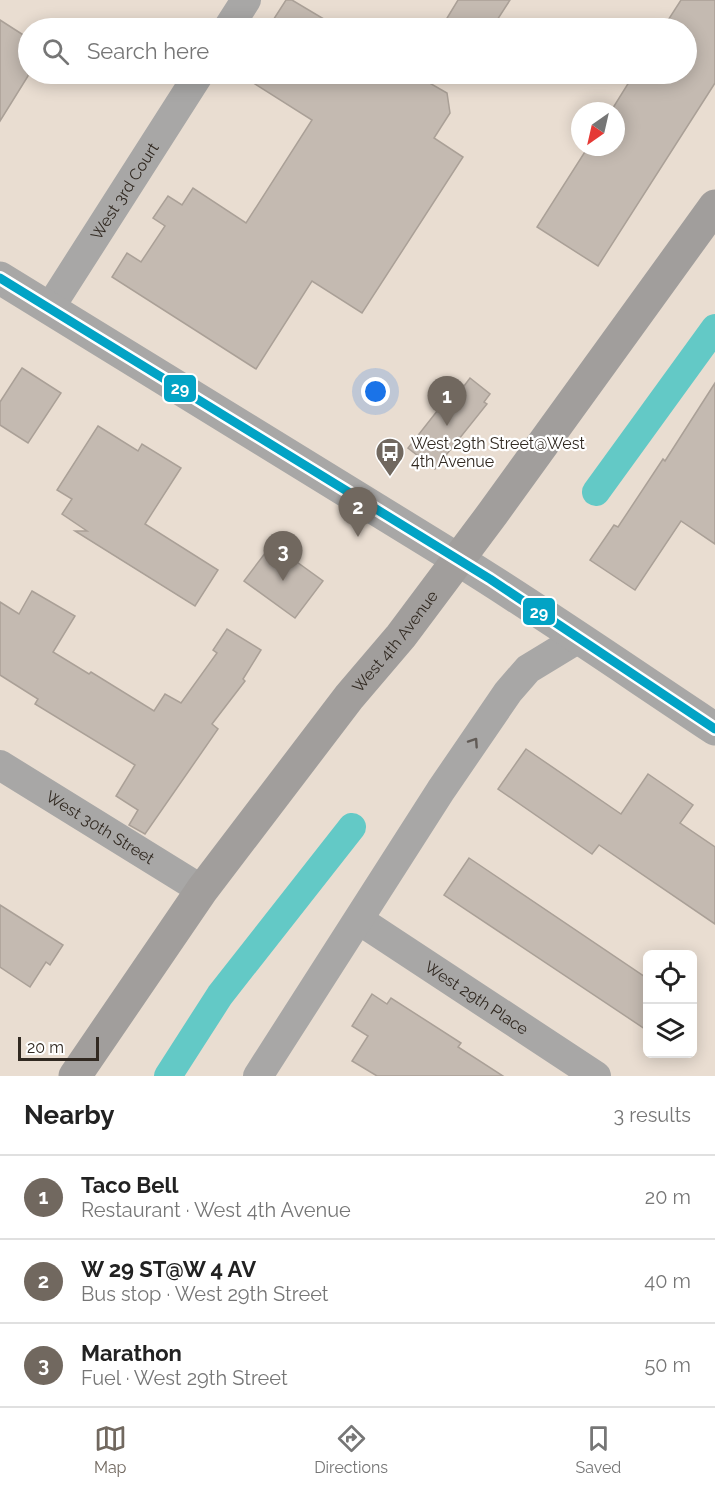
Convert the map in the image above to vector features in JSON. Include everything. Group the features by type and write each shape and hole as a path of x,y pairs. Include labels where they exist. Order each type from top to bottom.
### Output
{"main road":[{"name":"West 4th Avenue","path":"75,1076 202,890 349,697 401,636 715,206"}],"street":[{"path":"234,18 246,0"},
{"name":"West 3rd Court","path":"50,309 193,84"},
{"path":"0,278 457,560 715,729"},
{"path":"258,1076 441,790 508,692 528,669 579,638"},
{"name":"West 30th Street","path":"0,765 202,890"},
{"name":"West 29th Place","path":"358,920 596,1076"}],"building":[{"path":"286,0 292,0 322,18 274,18"},
{"path":"458,0 510,0 498,18 447,18"},
{"path":"681,0 715,0 715,83 598,266 537,227 582,156 625,156 625,102 617,102 628,84 697,84 697,18 669,18"},
{"path":"0,20 18,32 18,84 23,84 0,121"},
{"path":"255,84 431,84 447,93 450,113 434,138 463,157 362,313 312,281 256,369 112,277 127,253 141,262 165,226 153,218 168,196 182,205 193,188 246,223 312,120"},
{"path":"22,368 61,393 28,443 0,425 0,402"},
{"path":"470,378 490,394 484,402 487,404 435,469 408,448 460,382 464,386"},
{"path":"715,383 715,544 681,521 635,590 590,560 614,525 618,527 663,459 665,461"},
{"path":"98,426 138,451 142,444 181,468 145,524 218,570 195,606 75,531 87,531 62,514 72,499 57,490"},
{"path":"272,544 323,581 295,618 244,581"},
{"path":"32,591 75,616 53,652 89,674 91,672 154,711 165,694 181,703 217,653 213,650 227,629 261,650 243,679 245,681 212,724 218,729 145,834 129,825 138,810 116,796 135,765 35,704 38,699 0,675 0,602 19,614"},
{"path":"526,749 621,814 648,774 693,805 680,823 715,847 715,924 599,845 592,854 498,789"},
{"path":"469,858 643,976 643,1028 444,895"},
{"path":"0,905 63,945 50,965 46,962 30,987 0,967"},
{"path":"372,994 387,1004 391,998 461,1043 458,1047 503,1076 377,1076 352,1061 368,1036 352,1026"}],"waterway":[{"path":"596,492 715,328"},
{"path":"168,1076 220,995 352,827"}],"transit line":[{"name":"29","path":"0,278 490,579 715,729"}],"place":[{"name":"Taco Bell","path":"447,426"},
{"name":"West 29th Street@West 4th Avenue","path":"390,478"},
{"name":"W 29 ST@W 4 AV","path":"358,537"},
{"name":"Marathon","path":"283,581"}]}
